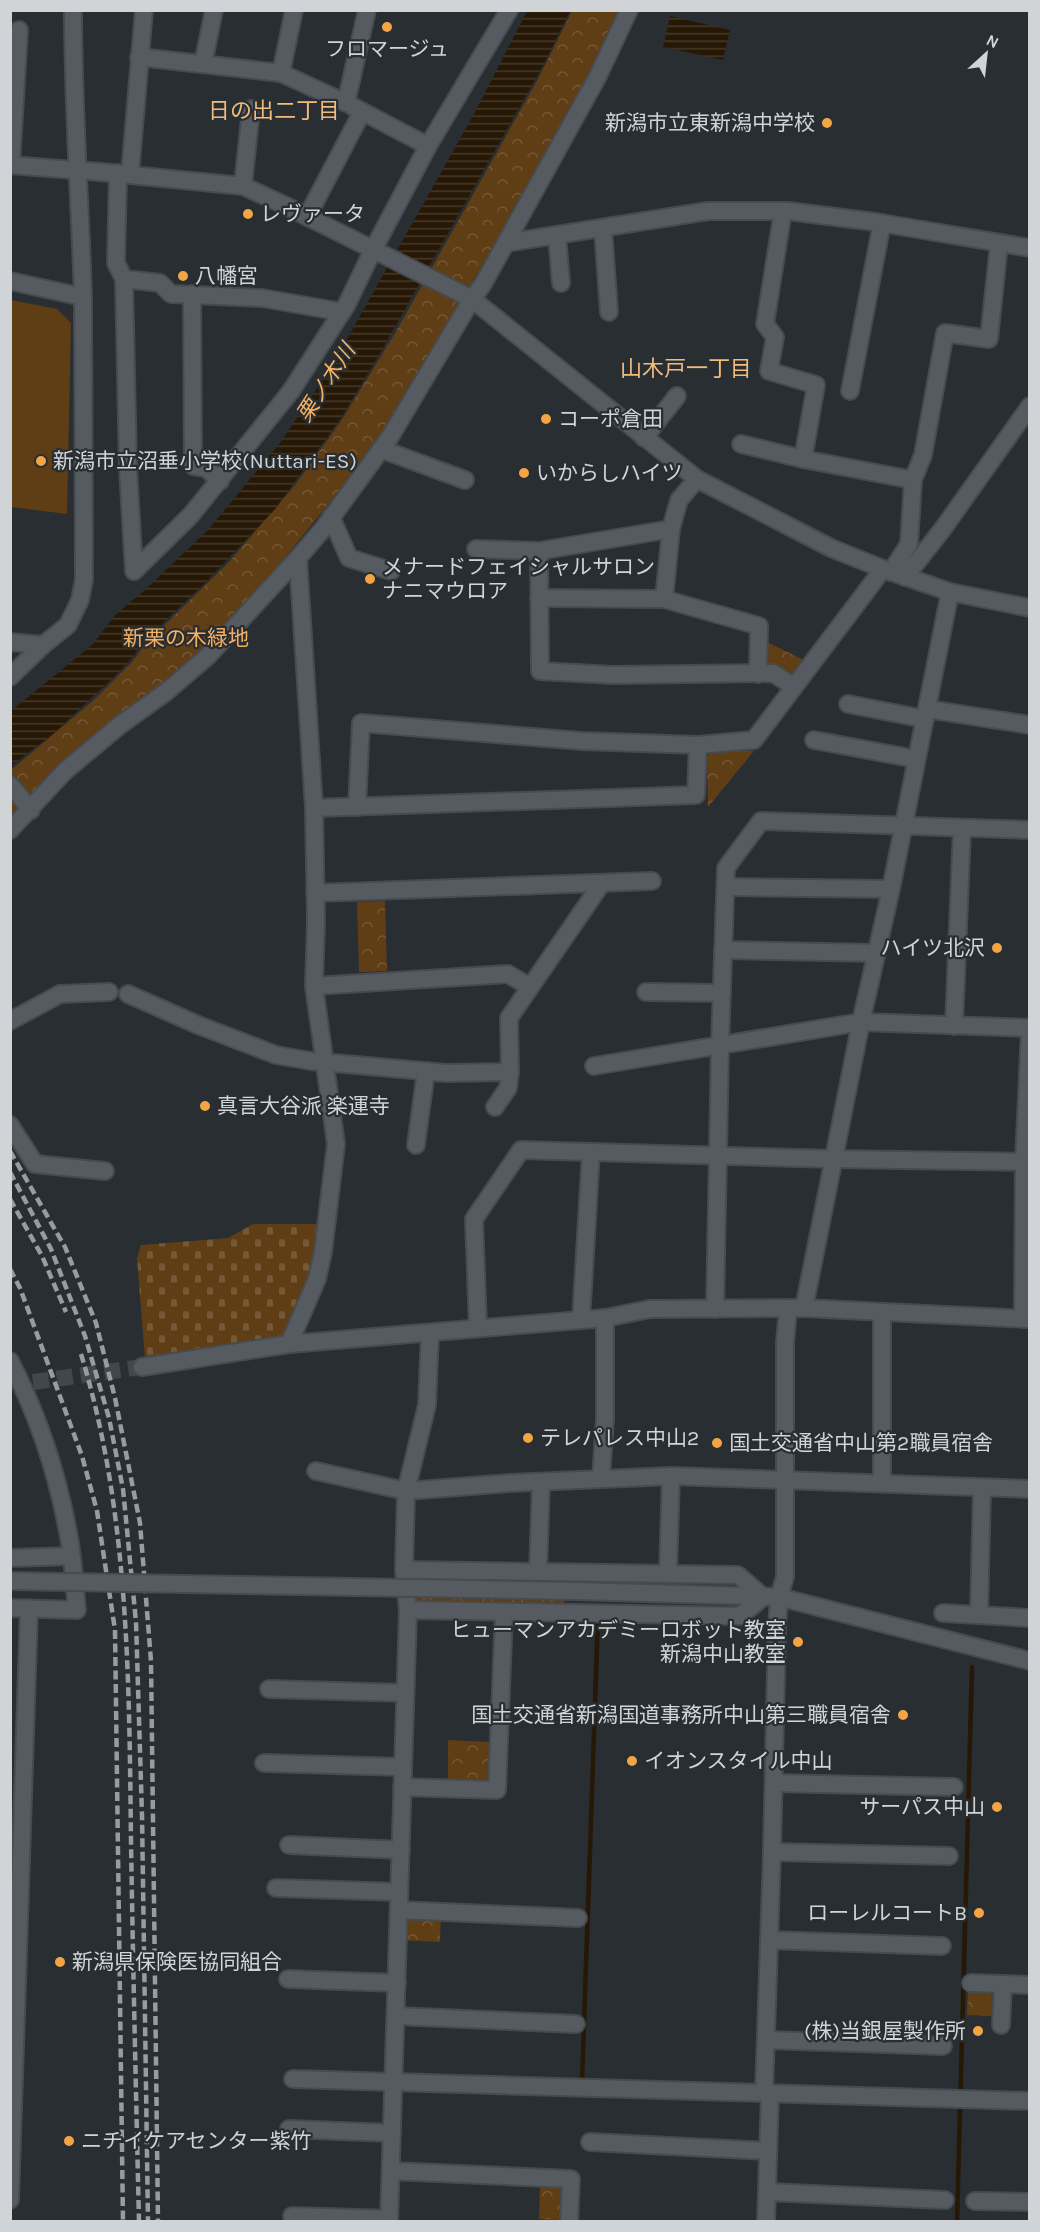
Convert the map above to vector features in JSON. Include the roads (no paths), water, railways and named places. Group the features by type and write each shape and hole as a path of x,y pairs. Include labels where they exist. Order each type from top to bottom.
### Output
{"street":[{"path":"10,677 68,625 80,600 84,580 83,297 79,170 73,86 73,10"},
{"path":"144,10 124,174 116,263 124,279 128,468 134,571 191,515 291,391 342,312 428,146 509,10"},
{"path":"203,64 214,10"},
{"path":"281,73 294,10"},
{"path":"346,103 367,10"},
{"path":"10,830 26,804 120,725 166,692 208,656 298,558 331,517 381,449 472,298 483,284 597,78 629,10"},
{"path":"19,30 11,165 243,186 472,298 697,479 831,548 893,573 950,592 1029,608"},
{"path":"139,57 281,73 346,103 428,146"},
{"path":"243,186 251,109"},
{"path":"308,217 362,112"},
{"path":"506,243 708,211 783,211 882,223 1029,248"},
{"path":"783,211 765,324 775,337 769,371 816,385 803,459"},
{"path":"850,391 882,223"},
{"path":"603,228 609,312"},
{"path":"557,235 561,284"},
{"path":"893,573 909,544 913,480 923,455 945,333 989,339 999,244"},
{"path":"124,279 160,283 171,294 262,298 342,312"},
{"path":"10,282 83,297"},
{"path":"192,294 193,466 206,468 220,481"},
{"path":"644,438 677,396"},
{"path":"357,807 361,723 582,741 698,745 754,740 794,687 893,573 942,530 1029,406"},
{"path":"741,444 803,459 913,480"},
{"path":"381,449 465,480"},
{"path":"664,599 671,529 680,500 697,479"},
{"path":"331,517 349,558 391,571"},
{"path":"476,549 539,551 671,529"},
{"path":"539,551 540,671 613,675 773,673 794,687"},
{"path":"289,1344 316,1279 324,1252 336,1144 314,986 314,808 298,558"},
{"path":"408,1610 740,1616 771,1597 784,1577 785,1342 796,1309 835,1159 950,592"},
{"path":"539,598 664,599 759,626 758,674"},
{"path":"10,642 43,645"},
{"path":"848,704 1029,725"},
{"path":"814,740 916,759"},
{"path":"314,808 696,795 698,745"},
{"path":"10,785 26,804"},
{"path":"715,1309 726,868 761,821 1029,830"},
{"path":"954,1026 962,828"},
{"path":"315,893 652,881"},
{"path":"495,1107 508,1088 509,1018 602,883"},
{"path":"726,887 891,890"},
{"path":"723,950 877,952"},
{"path":"314,986 508,974 530,987"},
{"path":"10,1021 60,994 109,992"},
{"path":"646,992 722,993"},
{"path":"128,994 198,1025 276,1055 426,1071 510,1072"},
{"path":"142,1367 289,1344 363,1336 430,1333 605,1318 650,1309 796,1309 1026,1319 1029,1029 861,1022 594,1066"},
{"path":"416,1145 426,1071"},
{"path":"10,1125 35,1164 105,1171"},
{"path":"478,1328 474,1219 521,1150 1027,1162"},
{"path":"581,1320 591,1152"},
{"path":"882,1313 882,1483"},
{"path":"601,1479 605,1419 605,1318"},
{"path":"292,2216 389,2220 408,1610 404,1570 406,1491 427,1405 430,1333"},
{"path":"10,1361 22,1382 50,1457 68,1528 77,1610 10,1608"},
{"path":"316,1471 406,1491 671,1476 1029,1490"},
{"path":"668,1574 671,1476"},
{"path":"538,1572 541,1482"},
{"path":"980,1615 982,1488"},
{"path":"10,1558 71,1557"},
{"path":"404,1570 738,1575 771,1597"},
{"path":"566,1613 567,1572"},
{"path":"10,1581 578,1591 771,1597 1029,1661"},
{"path":"766,2222 767,2040 774,1783 771,1597"},
{"path":"10,2200 18,1713 29,1608"},
{"path":"402,1787 497,1790 504,1612"},
{"path":"943,1613 1029,1618"},
{"path":"269,1689 405,1693"},
{"path":"264,1763 403,1767"},
{"path":"774,1783 954,1787"},
{"path":"289,1845 401,1850"},
{"path":"772,1852 949,1856"},
{"path":"276,1888 399,1892"},
{"path":"399,1910 578,1918"},
{"path":"769,1940 942,1946"},
{"path":"288,1979 397,1983"},
{"path":"971,1983 1029,1984"},
{"path":"1001,2025 1002,1984"},
{"path":"396,2016 576,2024"},
{"path":"767,2040 943,2046"},
{"path":"293,2079 394,2084 1029,2101"},
{"path":"289,2129 392,2133"},
{"path":"590,2142 768,2151"},
{"path":"391,2170 571,2179 569,2222"},
{"path":"767,2192 945,2200"},
{"path":"975,2201 1029,2202"}],"water":[{"name":"栗ノ木川","path":"527,11 570,11 544,64 341,418 276,508 207,581 142,643 133,657 116,675 53,734 11,766 11,711 93,644 115,615 208,530 280,443 330,369 474,114"},
{"path":"670,16 730,30 723,60 663,47"}],"waterway":[{"path":"582,2082 598,1617"},
{"path":"957,2222 972,1667"}],"tunnel":[{"path":"33,1382 142,1367"}],"railway":[{"path":"10,1151 65,1247 96,1323 115,1398 140,1523 151,1661 158,2222"},
{"path":"10,1172 51,1249 85,1336 109,1418 123,1489 136,1622 142,1815 148,2222"},
{"path":"10,1199 42,1256 66,1312"},
{"path":"10,1269 20,1288 82,1456 97,1511 115,1630 123,2222"},
{"path":"81,1354 97,1413 109,1473 123,1595 129,1718 139,2222"}],"place":[{"name":"フロマージュ","path":"387,27"},
{"name":"新潟市立東新潟中学校","path":"827,123"},
{"name":"レヴァータ","path":"248,214"},
{"name":"八幡宮","path":"183,276"},
{"name":"コーポ倉田","path":"546,419"},
{"name":"新潟市立沼垂小学校(Nuttari-ES)","path":"41,461"},
{"name":"いからしハイツ","path":"524,473"},
{"name":"メナードフェイシャルサロン ナニマウロア","path":"370,579"},
{"name":"ハイツ北沢","path":"997,948"},
{"name":"真言大谷派 楽運寺","path":"205,1106"},
{"name":"テレパレス中山2","path":"528,1438"},
{"name":"国土交通省中山第2職員宿舎","path":"717,1443"},
{"name":"ヒューマンアカデミーロボット教室 新潟中山教室","path":"798,1642"},
{"name":"国土交通省新潟国道事務所中山第三職員宿舎","path":"903,1715"},
{"name":"イオンスタイル中山","path":"632,1761"},
{"name":"サーパス中山","path":"997,1807"},
{"name":"ローレルコートB","path":"979,1913"},
{"name":"新潟県保険医協同組合","path":"60,1962"},
{"name":"(株)当銀屋製作所","path":"978,2031"},
{"name":"ニチイケアセンター紫竹","path":"69,2141"}],"district":[{"name":"日の出二丁目","path":"274,111"},
{"name":"山木戸一丁目","path":"686,369"}],"park label":[{"name":"新栗の木緑地","path":"186,638"}]}
